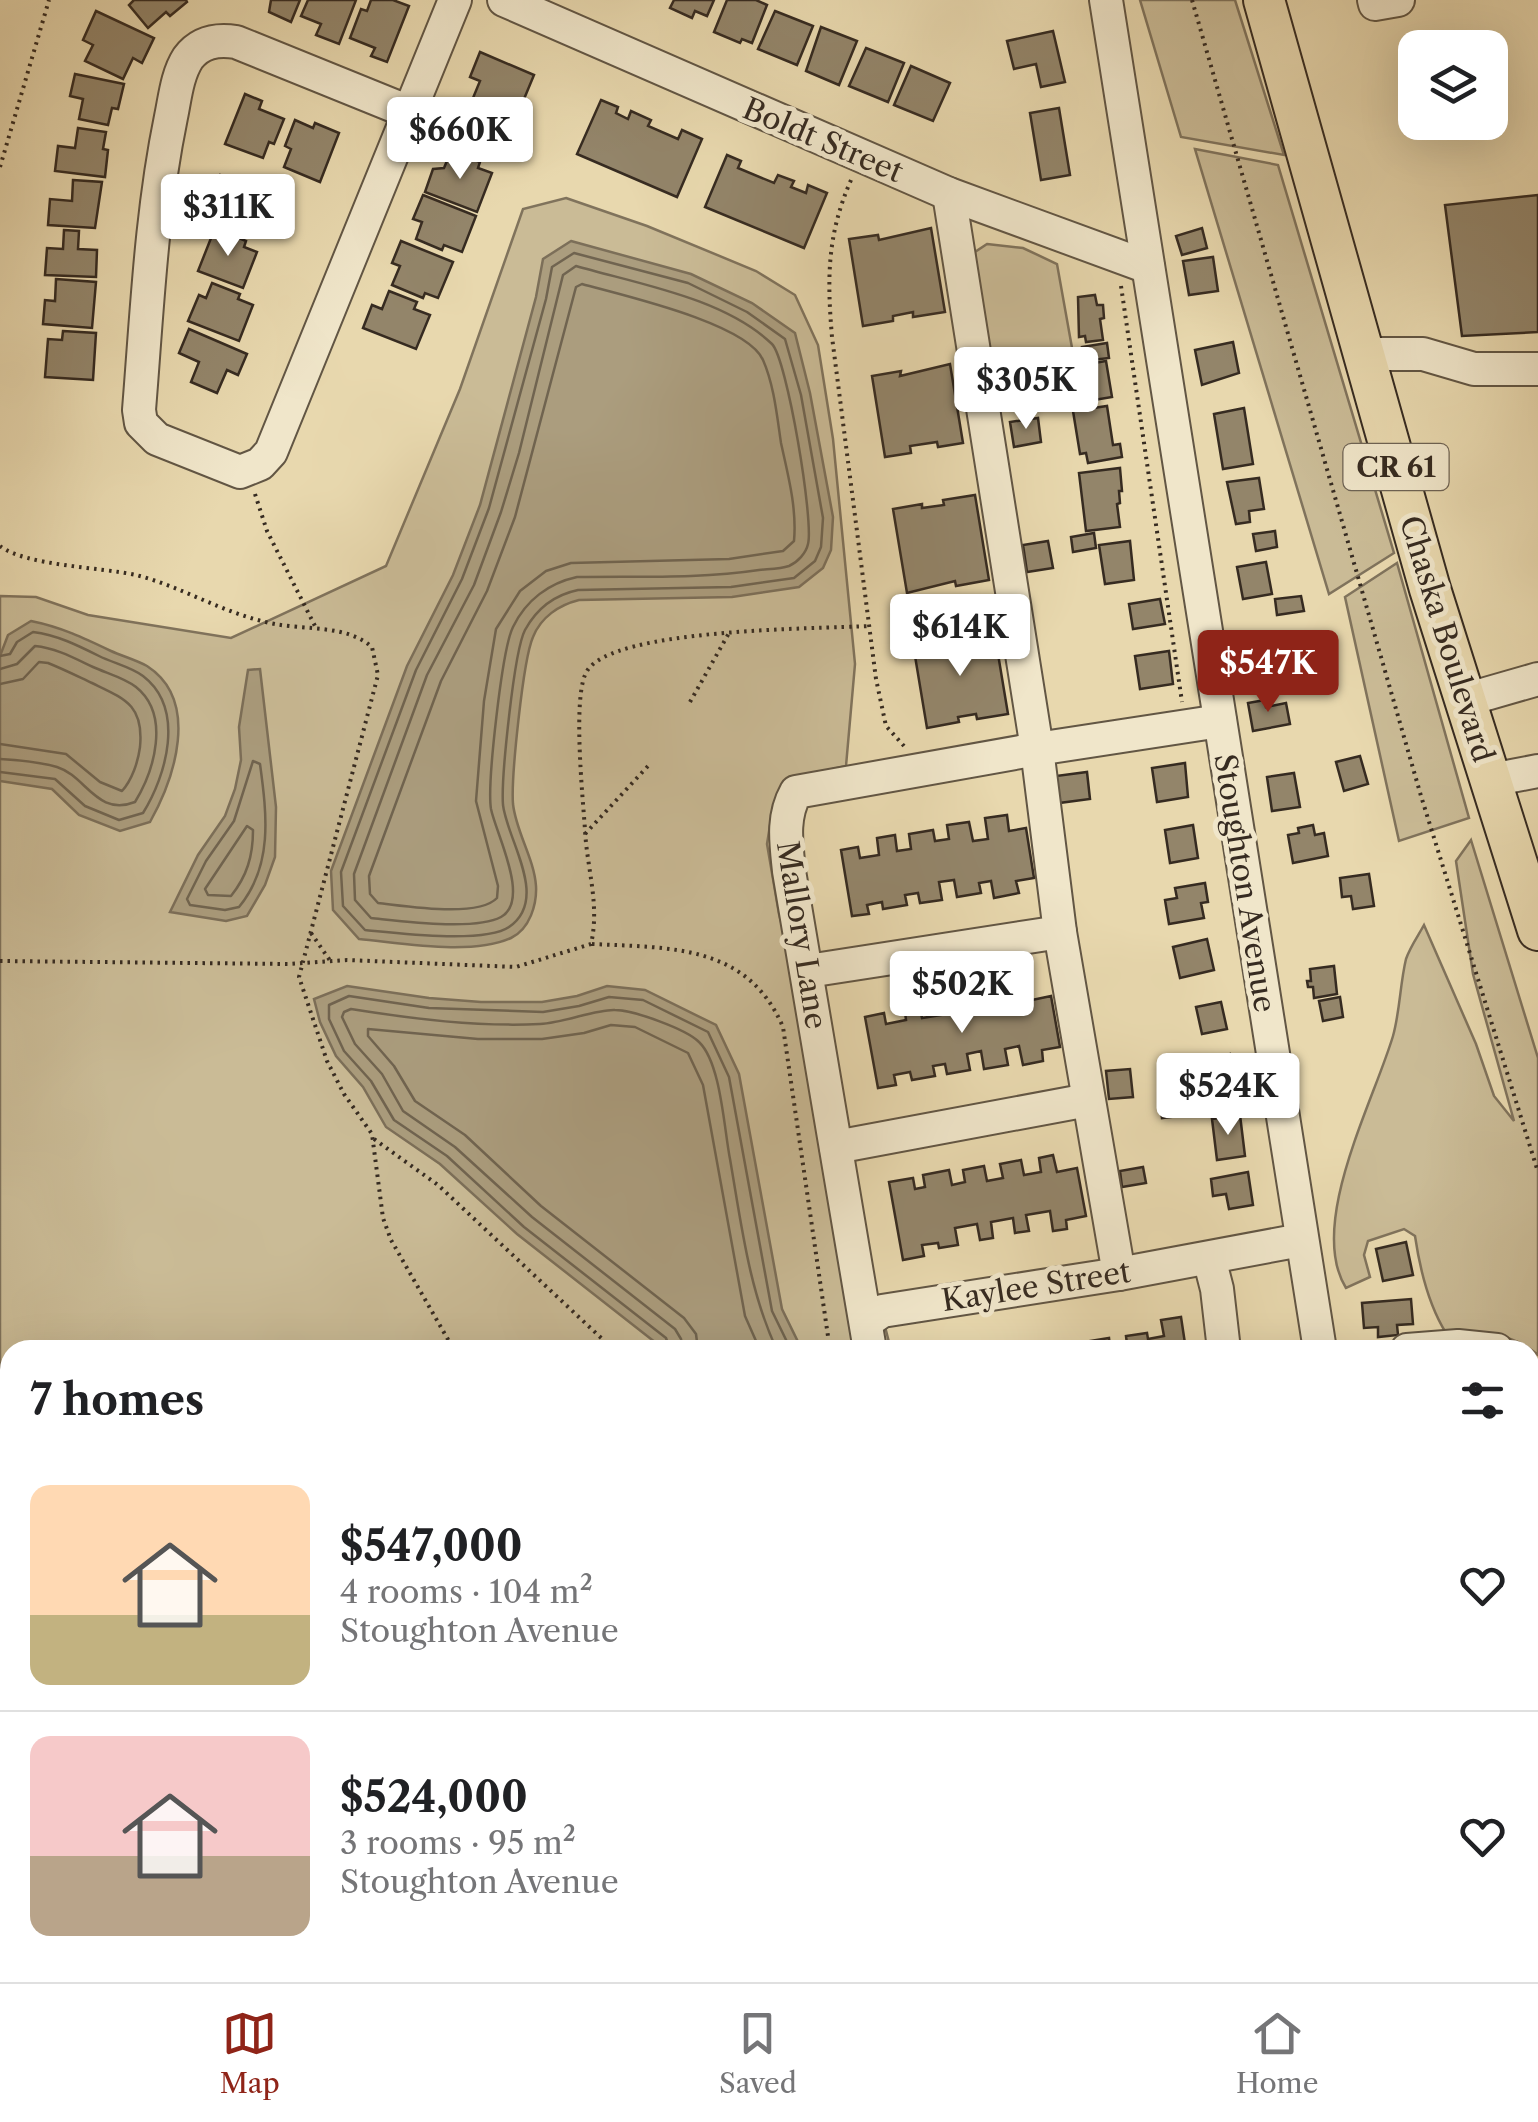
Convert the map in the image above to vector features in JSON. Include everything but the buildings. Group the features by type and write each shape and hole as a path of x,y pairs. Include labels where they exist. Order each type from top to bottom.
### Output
{"main road":[{"name":"Chaska Boulevard","path":"1264,0 1465,700 1538,927"}],"street":[{"path":"409,112 236,42 211,42 199,47 182,69 157,190 139,410 141,423 157,440 230,470 248,471 270,452 455,0"},
{"name":"Boldt Street","path":"504,0 949,194 1148,267"},
{"name":"Stoughton Avenue","path":"1106,0 1318,1340"},
{"path":"1374,0 1375,4 1398,0"},
{"path":"949,194 1038,749 1060,932 1120,1274"},
{"path":"1364,354 1423,354 1474,368 1538,369"},
{"path":"1465,700 1538,679"},
{"path":"1038,749 1220,721"},
{"name":"Mallory Lane","path":"868,1336 785,831 788,807 796,792 1038,749"},
{"path":"1491,780 1538,771"},
{"path":"808,971 1060,932"},
{"path":"836,1147 1088,1100"},
{"name":"Kaylee Street","path":"868,1336 882,1311 1120,1274 1300,1240"},
{"path":"1209,1258 1223,1340"}],"path":[{"path":"0,166 49,0"},
{"path":"1192,0 1421,796 1538,1172"},
{"path":"248,471 267,532 317,630"},
{"path":"0,546 22,557 140,576 272,624 338,632 364,640 376,655 378,675 299,977 319,1040 344,1094 374,1140 438,1185 603,1340"},
{"path":"591,944 597,918 585,834 579,694 586,671 600,657 685,635 869,626"},
{"path":"690,702 729,633"},
{"path":"585,834 649,765"},
{"path":"311,932 331,962"},
{"path":"0,960 331,962 516,968 591,944 658,948 711,958 750,977 771,1000 783,1027 829,1340"},
{"path":"374,1140 384,1218 392,1240 448,1340"}],"shaded area":[{"path":"1140,0 1235,0 1284,155 1181,137"},
{"path":"1195,149 1278,165 1394,553 1329,594"},
{"path":"566,198 756,271 795,295 818,345 833,439 855,664 846,766 811,774 773,807 767,844 779,914 888,1340 0,1340 0,596 36,597 88,615 231,638 386,566 460,389 523,209"},
{"path":"987,244 1023,248 1057,264 1074,359 1061,375 1060,390 1043,394 1025,392 990,380 982,353 975,252"},
{"path":"1397,563 1469,818 1399,841 1345,597"},
{"path":"1471,840 1538,1058 1538,1340 1446,1333 1426,1286 1415,1236 1404,1229 1368,1241 1364,1255 1370,1277 1346,1288 1336,1262 1338,1198 1393,1036 1406,959 1424,925 1476,1044 1494,1096 1514,1121 1473,974 1456,861"}],"water":[{"path":"571,241 691,274 752,303 795,333 833,517 831,550 823,568 799,587 732,597 579,600 552,613 536,630 529,650 514,770 513,804 536,886 528,922 511,938 476,946 436,947 359,939 333,910 331,871 407,666 453,575 480,505 543,259"},
{"path":"31,621 72,633 143,664 164,681 174,699 178,741 167,784 150,822 120,831 79,815 52,789 0,781 0,656 8,635"},
{"path":"260,669 276,807 275,857 265,885 247,916 226,921 170,912 198,855 225,816 235,789 248,670"},
{"path":"347,986 429,998 542,1002 607,986 645,990 716,1025 739,1074 782,1309 797,1340 652,1340 517,1234 440,1164 386,1127 363,1087 336,1056 314,999"}]}
